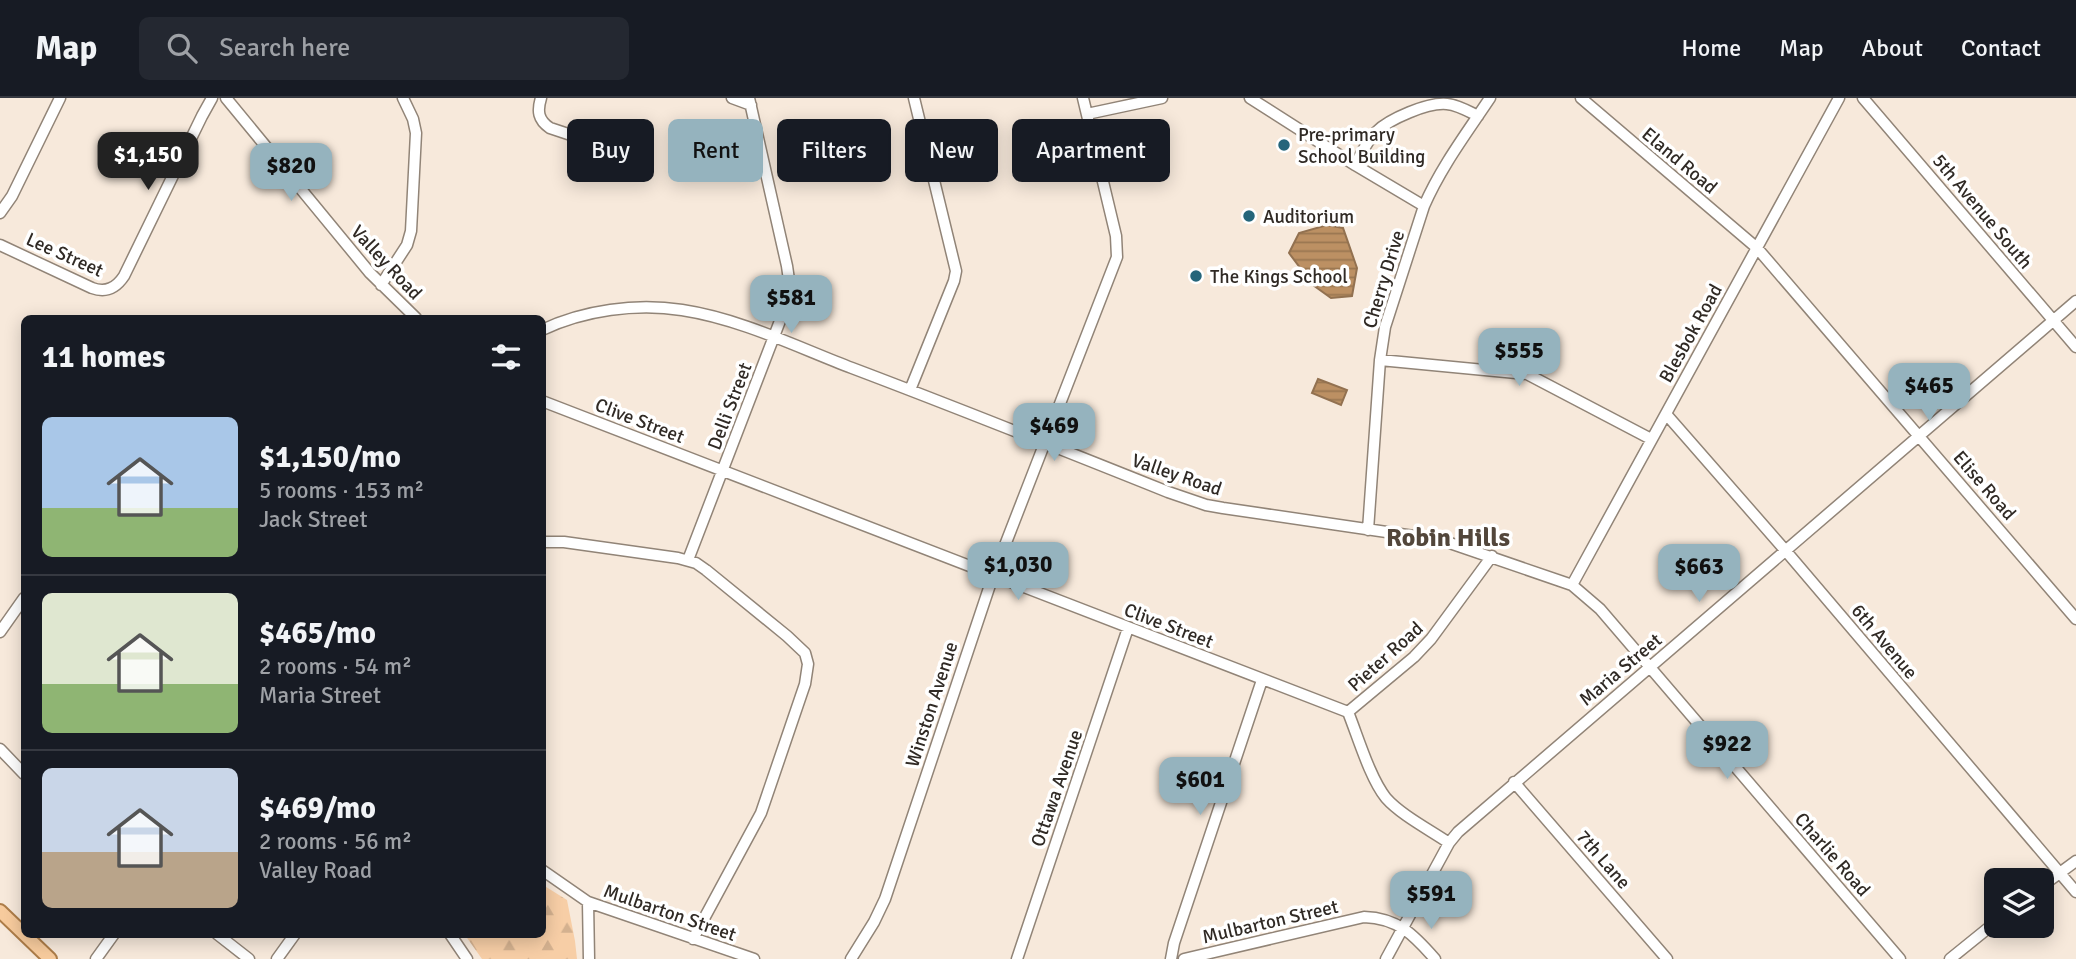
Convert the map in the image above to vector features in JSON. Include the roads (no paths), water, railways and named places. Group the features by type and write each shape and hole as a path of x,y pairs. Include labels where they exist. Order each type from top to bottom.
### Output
{"main road":[{"path":"0,911 21,932"},
{"path":"27,938 44,955"}],"street":[{"path":"0,213 12,196 60,98"},
{"name":"Lee Street","path":"0,245 92,288 104,291 116,286 124,276 212,98"},
{"name":"Valley Road","path":"226,98 382,285 413,315"},
{"path":"382,285 407,245 411,231 416,133 403,98"},
{"path":"541,98 538,110 544,124 567,134"},
{"path":"732,98 750,102"},
{"path":"910,390 956,271 914,98"},
{"name":"Winston Avenue","path":"851,959 885,899 992,576 1118,251 1083,98"},
{"path":"1087,114 1162,98"},
{"path":"1251,98 1424,206"},
{"name":"Cherry Drive","path":"1368,530 1380,360 1387,317 1424,206 1443,166 1490,98"},
{"name":"Eland Road","path":"1581,98 1757,248"},
{"name":"Blesbok Road","path":"1572,585 1839,98"},
{"name":"5th Avenue South","path":"1863,98 2076,347"},
{"name":"Delli Street","path":"688,561 788,300 789,278 750,102"},
{"path":"1355,165 1378,130 1415,110 1447,104 1478,116"},
{"name":"Elise Road","path":"1757,248 2076,619"},
{"name":"Maria Street","path":"1386,959 1449,843 1458,832 2076,301"},
{"name":"Valley Road","path":"546,328 589,314 633,308 680,309 719,318 1206,505 1441,540 1572,585"},
{"path":"1380,360 1527,374 1651,439"},
{"name":"Clive Street","path":"546,403 1348,712"},
{"name":"6th Avenue","path":"1666,414 2076,892"},
{"path":"546,542 564,542 688,561 713,575 805,653 808,664 804,684 761,813 693,939"},
{"name":"Pieter Road","path":"1348,712 1414,657 1431,639 1492,556"},
{"name":"Charlie Road","path":"1572,585 1600,609 1900,959"},
{"path":"0,632 21,602"},
{"name":"Ottawa Avenue","path":"1017,959 1128,628"},
{"path":"1171,959 1174,943 1262,680"},
{"path":"1348,712 1385,797 1449,843"},
{"path":"0,749 21,771"},
{"name":"7th Lane","path":"1514,782 1667,959"},
{"path":"2054,877 2076,861"},
{"name":"Mulbarton Street","path":"546,873 588,902 754,959"},
{"path":"588,902 589,959"},
{"name":"Mulbarton Street","path":"1184,959 1364,917 1404,927"},
{"path":"1404,927 1435,959"},
{"path":"1950,959 1984,932"},
{"path":"96,959 111,938"},
{"path":"222,938 249,959"},
{"path":"277,959 292,938"},
{"path":"453,938 467,959"}],"place":[{"name":"Pre-primary School Building","path":"1284,145"},
{"name":"Auditorium","path":"1249,216"},
{"name":"The Kings School","path":"1196,276"}],"district":[{"name":"Robin Hills","path":"1448,537"}]}
